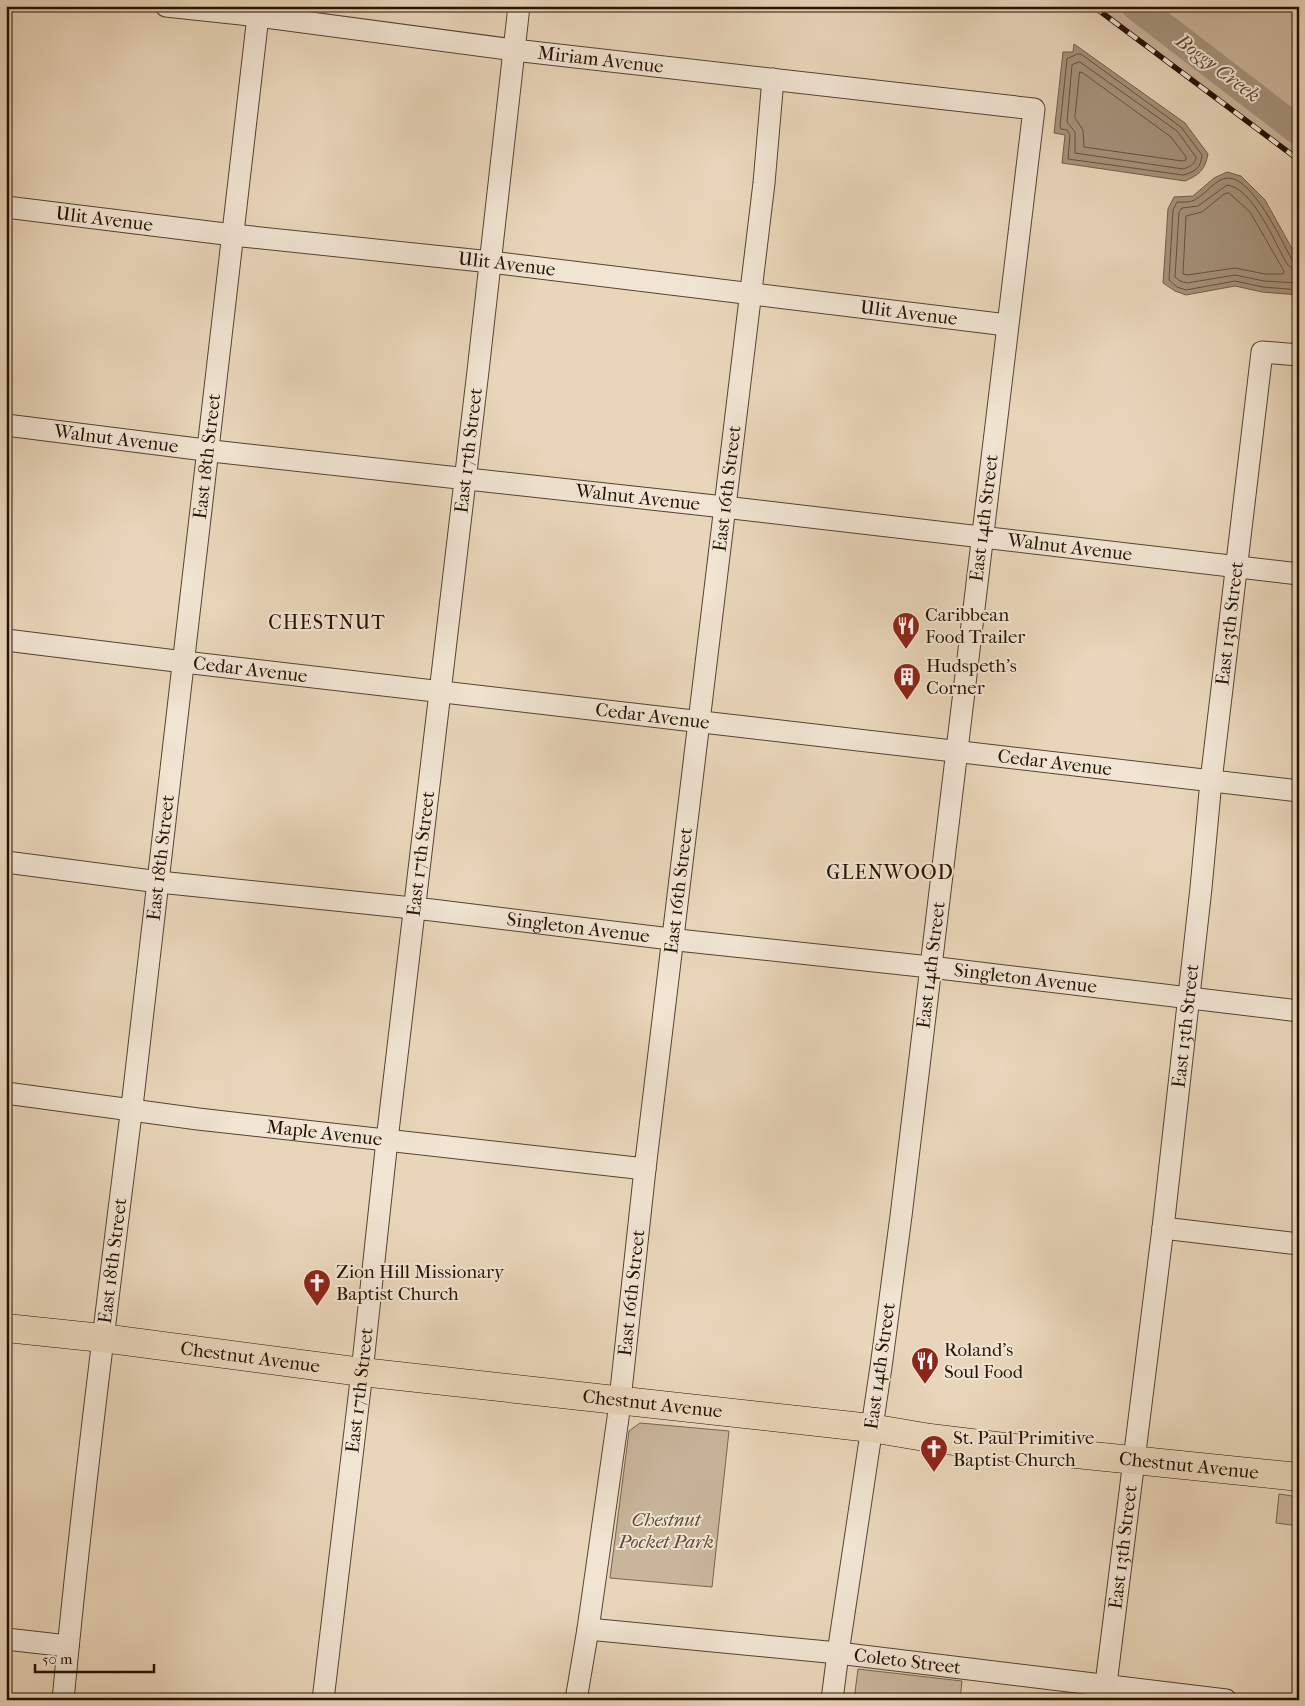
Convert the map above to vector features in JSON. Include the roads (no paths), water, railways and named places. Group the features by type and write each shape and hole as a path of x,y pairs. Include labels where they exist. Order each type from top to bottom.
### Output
{"main road":[{"name":"Chestnut Avenue","path":"6,1328 102,1338 362,1372 871,1428 930,1438 1134,1462 1299,1477"}],"street":[{"name":"Miriam Avenue","path":"166,6 258,16 514,50 1034,109"},
{"name":"East 17th Street","path":"322,1700 362,1372 387,1140 491,262 519,6"},
{"name":"East 18th Street","path":"63,1700 102,1338 119,1221 258,16"},
{"name":"East 16th Street","path":"576,1700 618,1418 645,1168 764,183 773,79"},
{"name":"East 14th Street","path":"832,1700 888,1312 1034,109"},
{"name":"Ulit Avenue","path":"6,207 233,235 491,262 1007,325"},
{"name":"East 13th Street","path":"1105,1693 1163,1228 1235,567 1262,352 1299,355"},
{"name":"Walnut Avenue","path":"6,425 208,450 724,507 1299,574"},
{"name":"Cedar Avenue","path":"6,640 1299,791"},
{"name":"Singleton Avenue","path":"6,862 159,882 415,908 1299,1011"},
{"name":"Maple Avenue","path":"6,1093 387,1140 645,1168"},
{"path":"1163,1228 1299,1244"},
{"name":"Coleto Street","path":"588,1629 838,1653 1105,1693 1226,1700"},
{"path":"6,1639 68,1646"}],"water":[{"path":"1074,44 1185,123 1208,154 1201,171 1185,181 1062,163 1065,135 1054,133 1063,52 1073,52"},
{"path":"1227,172 1241,176 1265,200 1299,261 1299,295 1262,292 1235,286 1186,295 1175,291 1163,283 1168,209 1174,197 1193,196 1214,178"}],"waterway":[{"name":"Boggy Creek","path":"1136,6 1299,131"}],"railway":[{"path":"1093,6 1299,160"}],"place":[{"name":"Caribbean Food Trailer","path":"906,650"},
{"name":"Hudspeth's Corner","path":"907,701"},
{"name":"Zion Hill Missionary Baptist Church","path":"317,1307"},
{"name":"Roland's Soul Food","path":"925,1385"},
{"name":"St. Paul Primitive Baptist Church","path":"934,1473"}],"district":[{"name":"CHESTNUT","path":"327,622"},
{"name":"GLENWOOD","path":"890,872"}],"park label":[{"name":"Chestnut Pocket Park","path":"666,1531"}]}
